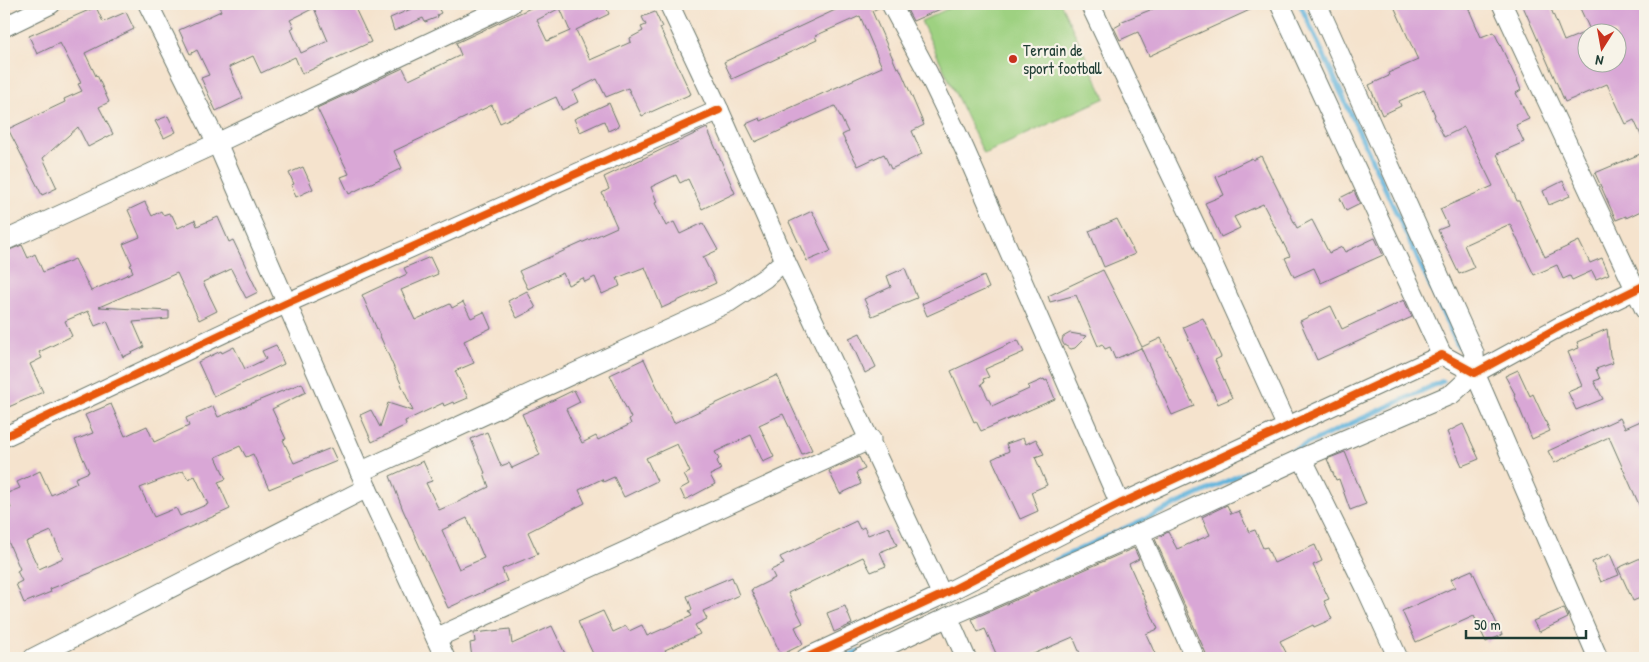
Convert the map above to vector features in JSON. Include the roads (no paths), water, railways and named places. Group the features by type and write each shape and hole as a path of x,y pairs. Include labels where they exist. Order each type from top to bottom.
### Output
{"street":[{"path":"4,27 51,4"},
{"path":"148,4 217,143 363,480 445,658"},
{"path":"4,241 511,4"},
{"path":"669,4 942,595"},
{"path":"891,4 928,73 964,148 1120,504"},
{"path":"1090,4 1197,230 1287,427"},
{"path":"1280,4 1442,355 1475,373"},
{"path":"1317,4 1474,353 1475,373 1598,658"},
{"path":"1502,4 1640,287 1645,310"},
{"path":"4,436 287,304 719,110"},
{"path":"33,658 363,480 729,302 766,278 786,260"},
{"path":"861,658 1302,458 1452,394 1475,373 1559,327 1640,287"},
{"path":"806,658 942,595 1120,504 1442,355"},
{"path":"436,638 870,439"},
{"path":"1302,458 1398,658"},
{"path":"1140,532 1195,658"},
{"path":"948,617 966,658"}],"waterway":[{"path":"1300,4 1458,346"},
{"path":"1054,561 1443,381"},
{"path":"842,658 858,651"}],"place":[{"name":"Terrain de sport football","path":"1013,59"}]}
